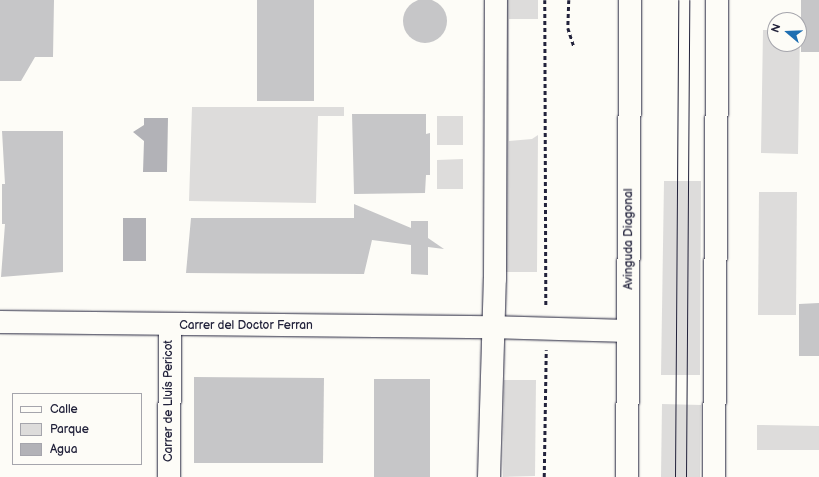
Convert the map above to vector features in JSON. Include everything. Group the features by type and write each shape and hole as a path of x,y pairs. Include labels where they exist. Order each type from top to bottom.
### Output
{"main road":[{"path":"488,477 492,327 496,0"},
{"name":"Avinguda Diagonal","path":"627,477 630,0"},
{"path":"714,477 717,0"},
{"name":"Carrer del Doctor Ferran","path":"0,322 170,326 492,327 628,331"},
{"name":"Carrer de Lluís Pericot","path":"169,477 170,326"}],"path":[{"path":"545,0 546,307"},
{"path":"568,0 568,28 574,48"},
{"path":"544,477 546,341"}],"green space":[{"path":"506,0 538,0 538,19 509,19 509,141 532,139 538,135 537,272 504,272"},
{"path":"763,30 767,30 767,52 800,52 798,154 761,153"},
{"path":"192,107 344,107 344,116 318,116 316,203 189,201"},
{"path":"437,116 463,116 463,145 437,145"},
{"path":"463,159 463,189 437,189 437,160"},
{"path":"664,181 701,181 700,375 661,375"},
{"path":"759,192 797,192 796,315 758,315"},
{"path":"504,380 536,380 535,476 503,477"},
{"path":"662,404 701,405 700,477 661,477"},
{"path":"757,425 819,426 819,450 757,450"}],"water":[{"path":"144,118 168,118 167,172 143,172 144,141 133,132 144,125"},
{"path":"123,218 146,218 146,261 123,261"}],"building":[{"path":"421,-1 429,-1 434,0 441,5 446,12 446,30 441,37 434,42 421,43 413,40 406,33 403,25 403,17 406,9 413,2"},
{"path":"0,0 54,0 53,57 35,57 21,81 0,81"},
{"path":"257,0 314,0 314,101 257,101"},
{"path":"801,0 819,0 819,52 807,52 807,12 801,12"},
{"path":"352,114 426,114 426,134 430,133 430,175 426,175 425,193 354,194"},
{"path":"2,131 63,131 63,272 1,277 5,224 2,224 2,184 5,184"},
{"path":"354,204 411,228 411,221 428,221 428,238 444,249 428,247 428,275 411,274 411,245 372,240 364,274 186,273 191,218 354,218"},
{"path":"819,303 819,356 799,356 799,304"},
{"path":"194,377 324,378 323,463 194,463"},
{"path":"374,379 430,379 430,477 374,477"}],"tram line":[{"path":"675,477 678,0"},
{"path":"686,477 689,0"}]}
